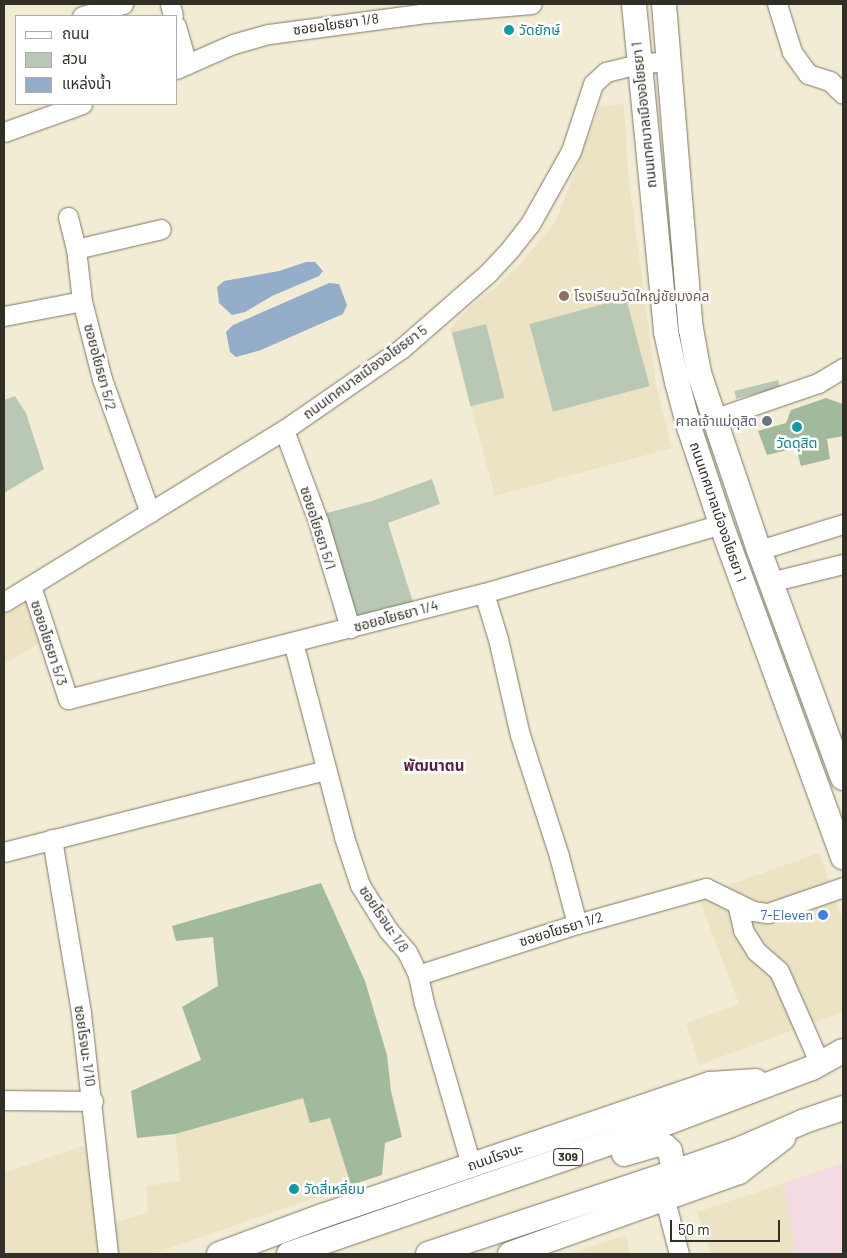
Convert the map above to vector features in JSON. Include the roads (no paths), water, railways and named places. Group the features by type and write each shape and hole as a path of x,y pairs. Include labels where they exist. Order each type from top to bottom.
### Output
{"main road":[{"name":"ถนนเทศบาลเมืองอโยธยา 1","path":"634,4 638,64 666,332 689,427 721,524 843,857"},
{"name":"ถนนเทศบาลเมืองอโยธยา 1","path":"664,4 691,329 699,373 713,419 770,582 843,778"},
{"name":"ถนนโรจนะ","path":"289,1254 661,1125 820,1064 843,1051"},
{"name":"ถนนโรจนะ","path":"219,1254 710,1084 741,1080 774,1081"},
{"path":"428,1254 674,1172 843,1108"},
{"path":"510,1254 739,1172 802,1122"},
{"path":"465,1192 523,1185 659,1144 665,1146 670,1151 674,1172"},
{"path":"336,1212 343,1235"}],"street":[{"path":"85,15 123,4"},
{"name":"ซอยอโยธยา 1/8","path":"182,67 233,44 269,34 426,12 532,4"},
{"path":"776,4 792,52 808,74 830,81 843,94"},
{"path":"178,40 182,67"},
{"name":"ถนนเทศบาลเมืองอโยธยา 5","path":"4,602 284,430 401,350 488,273 520,236 550,190 570,151 593,84 606,72 638,64 668,61"},
{"path":"4,132 79,105"},
{"name":"ซอยอโยธยา 5/2","path":"68,217 76,250 82,301 111,408 150,513"},
{"path":"76,250 161,229"},
{"path":"4,316 82,301"},
{"path":"713,419 818,383 843,368"},
{"name":"ซอยอโยธยา 5/1","path":"284,430 318,521 350,628"},
{"name":"ซอยอโยธยา 1/4","path":"68,699 484,593 721,524"},
{"path":"759,550 843,524"},
{"path":"770,582 843,564"},
{"name":"ซอยอโยธยา 5/3","path":"31,586 68,699"},
{"path":"484,593 498,639 520,735 559,856 576,924"},
{"name":"ซอยโรจนะ 1/8","path":"293,642 344,837 360,885 388,930 408,952 418,975 471,1166"},
{"path":"4,852 326,770"},
{"name":"ซอยโรจนะ 1/10","path":"52,839 82,1013 93,1101 96,1158 108,1254"},
{"path":"737,903 753,911 768,913 843,887"},
{"name":"ซอยอโยธยา 1/2","path":"418,975 576,924 706,888 737,903"},
{"path":"737,903 743,930 756,951 779,971 820,1064"},
{"path":"4,1100 93,1101"},
{"path":"665,1200 679,1254"}],"water":[{"path":"306,262 315,262 323,271 319,276 272,296 245,312 232,315 219,303 217,287 224,281 279,271"},
{"path":"329,283 339,284 347,305 343,314 261,350 236,357 230,352 226,332 233,325"}],"place":[{"name":"วัดยักษ์","path":"509,30"},
{"name":"โรงเรียนวัดใหญ่ชัยมงคล","path":"564,296"},
{"name":"ศาลเจ้าแม่ดุสิต","path":"767,421"},
{"name":"วัดดุสิต","path":"797,427"},
{"name":"7-Eleven","path":"823,915"},
{"name":"วัดสี่เหลี่ยม","path":"294,1189"}],"district":[{"name":"พัฒนาตน","path":"434,766"}]}
